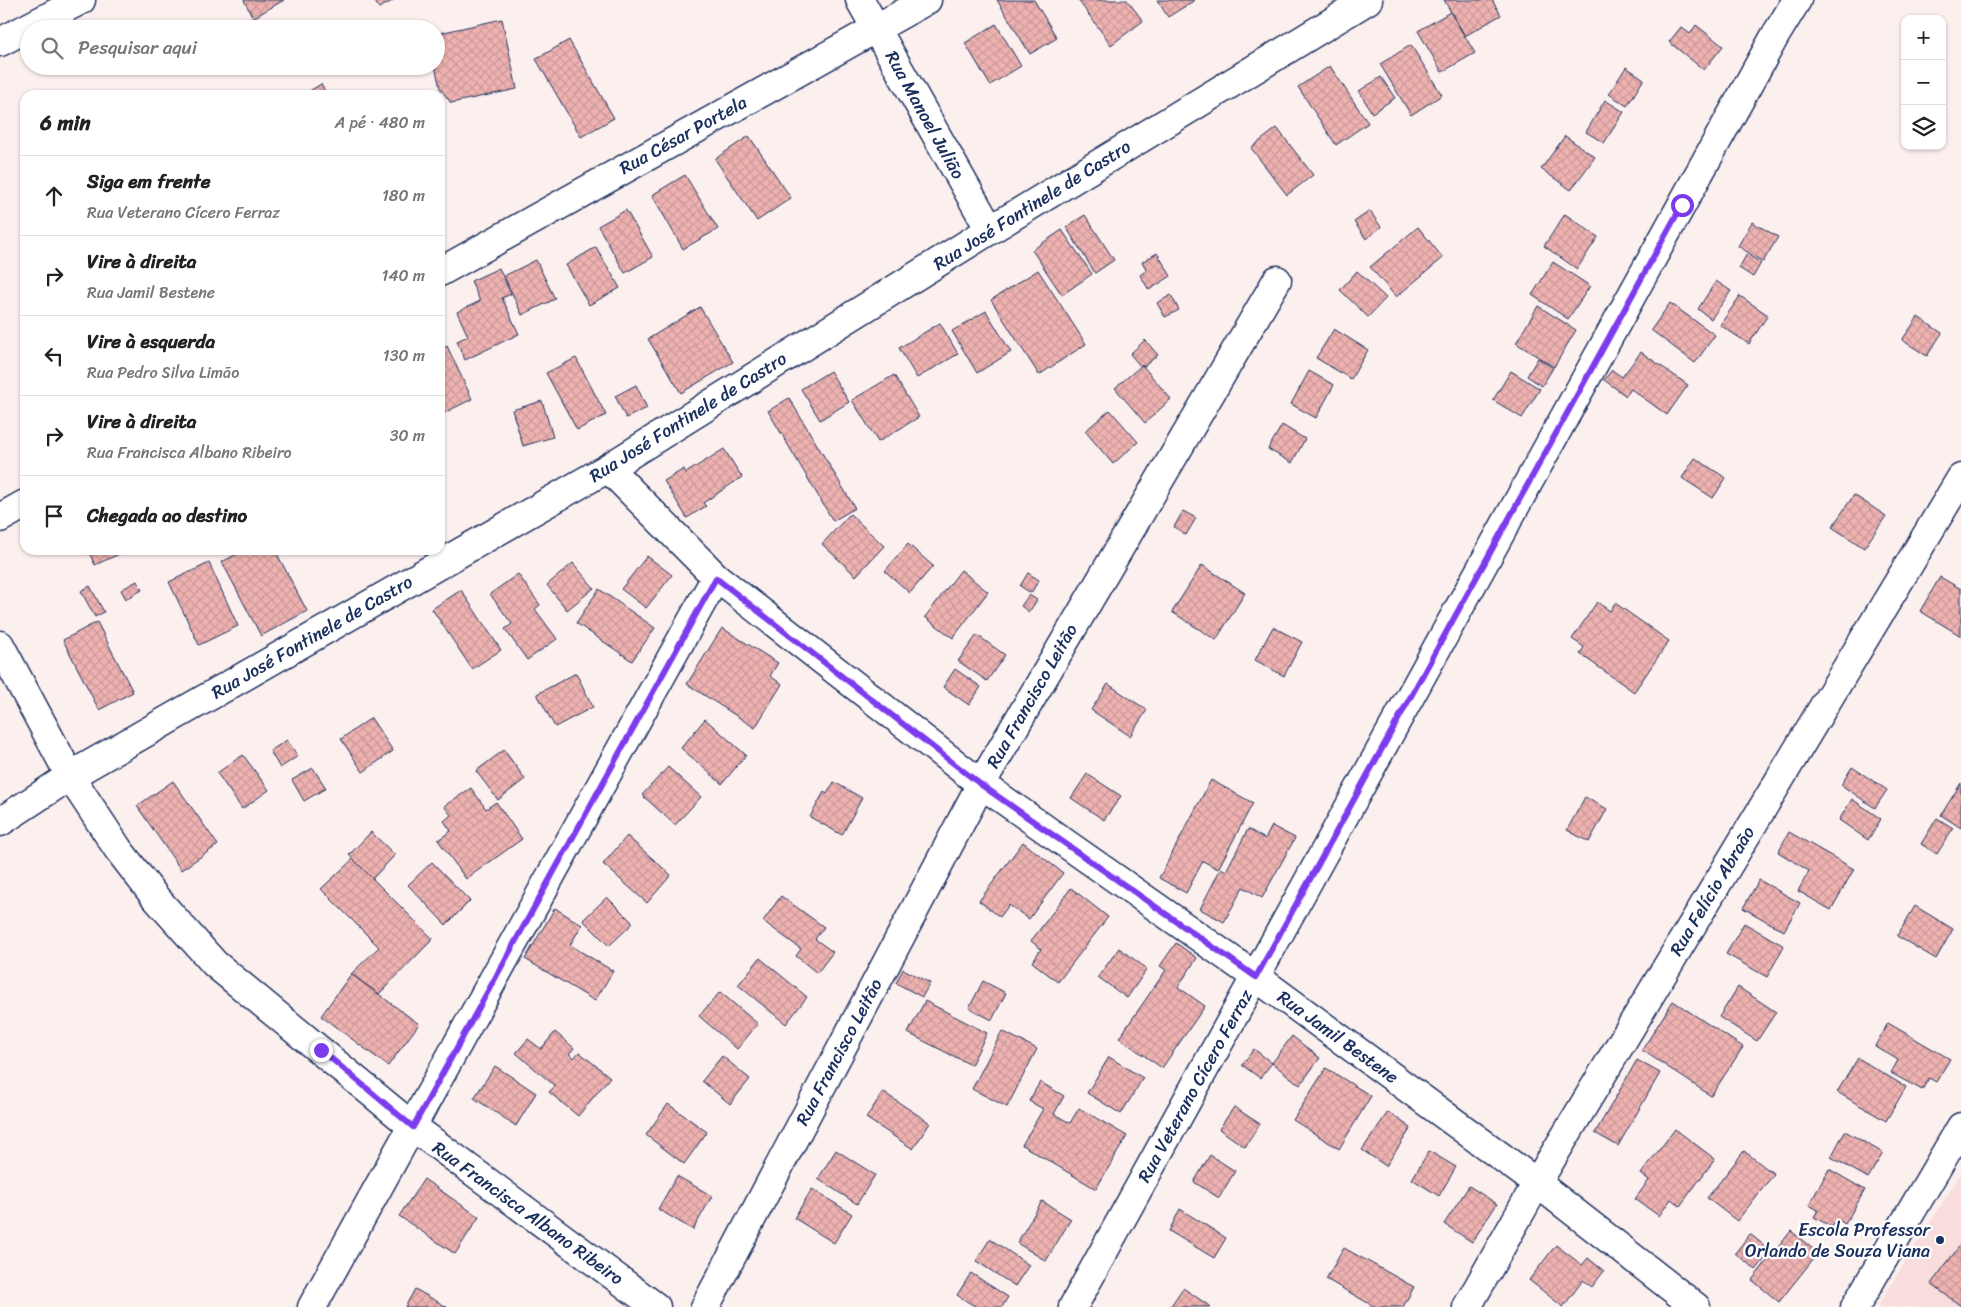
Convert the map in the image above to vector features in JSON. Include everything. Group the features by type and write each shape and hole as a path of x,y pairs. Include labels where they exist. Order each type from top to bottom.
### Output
{"street":[{"path":"42,20 81,0"},
{"name":"Rua Manoel Julião","path":"860,0 990,230"},
{"name":"Rua César Portela","path":"445,269 927,0"},
{"name":"Rua José Fontinele de Castro","path":"0,822 70,776 608,468 990,230 1368,0"},
{"name":"Rua Veterano Cícero Ferraz","path":"1072,1307 1775,36 1797,0"},
{"path":"0,42 20,32"},
{"name":"Rua Francisco Leitão","path":"704,1307 980,784 1277,280"},
{"name":"Rua Jamil Bestene","path":"608,468 716,578 980,784 1256,977 1537,1183 1696,1307"},
{"name":"Rua Felício Abraão","path":"1467,1307 1537,1183 1961,478"},
{"path":"0,518 20,507"},
{"path":"312,1307 716,578"},
{"name":"Rua Francisca Albano Ribeiro","path":"0,646 70,776 118,849 155,897 215,964 413,1127 656,1307"},
{"path":"1855,1307 1961,1127"}],"shaded area":[{"name":"Escola Professor Orlando de Souza Viana","path":"1961,1173 1961,1307 1877,1307"}],"building":[{"path":"244,0 284,0 253,18"},
{"path":"374,0 394,0 379,8"},
{"path":"997,0 1034,0 1057,38 1030,54"},
{"path":"1078,0 1127,0 1143,21 1111,45"},
{"path":"1157,0 1195,0 1168,17"},
{"path":"1444,0 1492,0 1501,15 1465,36"},
{"path":"1450,12 1475,53 1442,72 1418,31"},
{"path":"502,19 517,89 451,103 445,95 445,90 440,88 437,75 445,75 445,32"},
{"path":"996,24 1021,66 990,85 965,43"},
{"path":"1696,25 1723,46 1704,70 1669,42 1681,27 1690,34"},
{"path":"569,40 614,118 581,137 536,59"},
{"path":"1411,45 1442,95 1411,115 1380,64"},
{"path":"1330,66 1368,123 1336,145 1298,87"},
{"path":"1626,67 1644,79 1627,106 1609,94"},
{"path":"1381,77 1395,98 1372,113 1359,91"},
{"path":"321,84 324,90 311,90"},
{"path":"1605,100 1624,112 1604,143 1586,132"},
{"path":"1277,128 1313,175 1287,195 1251,148"},
{"path":"749,136 791,198 757,221 715,159"},
{"path":"1565,136 1595,157 1571,190 1541,169"},
{"path":"685,175 718,229 683,249 652,195"},
{"path":"626,210 653,257 625,273 598,226"},
{"path":"1370,211 1381,227 1366,239 1354,222"},
{"path":"1565,214 1598,237 1577,269 1544,246"},
{"path":"1085,215 1114,260 1095,273 1066,227"},
{"path":"1752,222 1778,237 1763,262 1738,246"},
{"path":"1418,227 1443,258 1396,297 1370,267"},
{"path":"1062,230 1092,274 1062,295 1032,250"},
{"path":"596,247 620,288 589,305 566,265"},
{"path":"1157,253 1171,276 1149,290 1140,275 1147,270 1142,262"},
{"path":"1747,254 1761,263 1753,277 1739,268"},
{"path":"536,260 555,299 522,315 504,276"},
{"path":"1553,262 1590,286 1568,319 1532,295"},
{"path":"499,268 511,294 502,298 519,334 465,360 457,341 468,336 457,312 480,301 471,281"},
{"path":"1038,270 1086,344 1039,375 991,300"},
{"path":"1357,271 1386,298 1368,317 1340,290"},
{"path":"1716,281 1731,291 1711,319 1698,309"},
{"path":"1171,295 1179,310 1165,317 1157,303"},
{"path":"1740,296 1768,315 1749,344 1720,325"},
{"path":"1670,303 1715,335 1695,363 1651,330"},
{"path":"1538,306 1576,330 1554,367 1516,343"},
{"path":"700,307 733,362 681,393 648,339"},
{"path":"986,311 1011,352 977,373 952,331"},
{"path":"1918,317 1942,333 1927,356 1902,340"},
{"path":"940,323 958,354 917,378 899,348"},
{"path":"1334,329 1368,350 1351,379 1316,358"},
{"path":"1145,340 1158,355 1142,368 1130,354"},
{"path":"447,346 472,399 445,412 445,347"},
{"path":"1641,352 1688,385 1667,415 1631,389 1626,396 1604,380 1612,370 1622,377"},
{"path":"576,358 606,415 577,430 546,373"},
{"path":"1538,358 1553,368 1542,386 1527,376"},
{"path":"1142,365 1171,399 1145,423 1115,388"},
{"path":"830,371 849,402 820,420 801,389"},
{"path":"1309,371 1334,385 1316,418 1291,404"},
{"path":"1511,371 1540,389 1522,418 1493,400"},
{"path":"894,375 919,417 878,442 852,400"},
{"path":"636,385 647,408 626,418 615,396"},
{"path":"789,398 855,508 833,521 768,411"},
{"path":"542,401 553,437 523,446 512,410"},
{"path":"1110,410 1138,442 1113,464 1085,431"},
{"path":"1282,425 1305,439 1292,463 1268,449"},
{"path":"724,449 742,477 703,503 706,506 687,518 664,481 684,469 686,473"},
{"path":"1695,458 1726,478 1713,498 1682,478"},
{"path":"1854,495 1886,516 1864,548 1832,527"},
{"path":"1183,511 1196,518 1186,535 1174,527"},
{"path":"850,514 884,546 856,576 822,544"},
{"path":"908,544 933,566 910,593 885,571"},
{"path":"90,555 117,555 95,565"},
{"path":"235,555 278,555 307,611 261,636 222,562"},
{"path":"647,556 672,575 646,608 621,589"},
{"path":"209,563 238,626 199,645 169,582"},
{"path":"573,563 594,588 567,610 547,585"},
{"path":"1202,565 1245,593 1216,640 1172,612"},
{"path":"961,570 988,592 953,638 925,617"},
{"path":"1028,573 1039,580 1031,593 1020,586"},
{"path":"518,574 540,605 535,609 557,639 527,660 505,629 512,624 490,594"},
{"path":"1940,577 1961,589 1961,636 1920,611"},
{"path":"137,581 142,590 126,599 121,590"},
{"path":"90,586 104,612 95,617 81,591"},
{"path":"599,589 655,628 632,661 576,623"},
{"path":"461,590 501,650 472,669 432,609"},
{"path":"1029,595 1037,600 1029,612 1021,606"},
{"path":"1597,602 1610,611 1615,603 1669,641 1634,692 1580,654 1584,647 1572,639"},
{"path":"97,622 133,692 99,710 63,640"},
{"path":"1273,627 1302,642 1284,676 1255,660"},
{"path":"722,628 778,663 770,676 782,684 755,728 687,684"},
{"path":"977,635 1005,655 987,681 958,661"},
{"path":"955,669 981,687 969,705 943,687"},
{"path":"576,673 593,707 555,727 537,694"},
{"path":"1108,684 1147,710 1130,736 1091,710"},
{"path":"371,718 393,751 363,772 341,739"},
{"path":"705,719 746,755 722,784 681,748"},
{"path":"287,740 298,756 280,768 270,751"},
{"path":"504,750 525,779 498,800 476,771"},
{"path":"243,755 269,790 242,809 217,773"},
{"path":"668,767 701,797 675,825 642,795"},
{"path":"1852,767 1887,790 1875,808 1841,785"},
{"path":"313,768 326,788 304,801 292,780"},
{"path":"1087,774 1121,796 1104,820 1071,798"},
{"path":"1211,780 1253,803 1218,869 1203,861 1186,893 1159,878"},
{"path":"173,781 218,845 181,870 137,806"},
{"path":"834,782 862,798 842,835 810,817 824,792 827,794"},
{"path":"1961,783 1961,828 1941,815"},
{"path":"471,788 486,809 496,802 522,839 466,879 438,840 451,831 444,821 451,815 444,806"},
{"path":"1585,797 1607,809 1589,842 1567,830"},
{"path":"1852,799 1881,819 1868,840 1839,820"},
{"path":"1937,818 1953,828 1937,854 1921,844"},
{"path":"1272,826 1295,838 1262,898 1243,887 1224,922 1200,909 1221,868 1226,871 1248,829 1265,839"},
{"path":"371,832 395,855 372,879 349,855"},
{"path":"1789,832 1854,869 1831,910 1798,891 1809,871 1778,852"},
{"path":"627,836 671,875 647,903 603,864"},
{"path":"1023,842 1063,873 1029,919 1009,905 1000,917 979,901"},
{"path":"353,859 433,939 379,994 351,974 379,947 321,889"},
{"path":"432,862 470,901 446,925 408,885"},
{"path":"1759,880 1800,903 1784,931 1743,908"},
{"path":"1071,888 1108,917 1058,982 1032,962 1041,949 1031,941"},
{"path":"781,896 824,927 815,939 833,952 817,973 796,956 801,949 763,921"},
{"path":"607,897 633,923 609,946 583,920"},
{"path":"1915,906 1953,929 1936,959 1897,936"},
{"path":"555,908 582,925 570,945 613,971 595,1001 525,959"},
{"path":"1744,923 1784,946 1767,977 1726,954"},
{"path":"1176,943 1197,958 1178,987 1205,1006 1162,1068 1119,1038 1166,970 1160,966"},
{"path":"1119,948 1147,969 1127,998 1098,977"},
{"path":"760,958 807,997 786,1024 738,985"},
{"path":"903,969 930,983 922,997 896,983"},
{"path":"351,974 419,1024 388,1066 321,1016"},
{"path":"983,981 1006,993 992,1020 969,1008"},
{"path":"1738,987 1776,1012 1757,1041 1719,1017"},
{"path":"720,992 758,1024 737,1049 699,1016"},
{"path":"925,1001 987,1033 971,1065 908,1033"},
{"path":"1673,1001 1743,1047 1711,1096 1642,1050"},
{"path":"1888,1023 1950,1059 1936,1082 1929,1078 1922,1090 1891,1073 1898,1060 1875,1046"},
{"path":"1002,1031 1037,1049 1007,1107 972,1089"},
{"path":"555,1032 574,1048 569,1054 574,1058 579,1052 610,1077 578,1116 549,1092 555,1086 516,1053 528,1039 541,1049"},
{"path":"1292,1036 1320,1058 1300,1085 1272,1063"},
{"path":"1254,1049 1272,1063 1260,1078 1242,1065"},
{"path":"722,1056 750,1079 730,1104 702,1081"},
{"path":"1109,1057 1143,1078 1121,1114 1087,1093"},
{"path":"1858,1058 1906,1087 1886,1121 1837,1092"},
{"path":"1637,1060 1660,1073 1618,1146 1595,1133"},
{"path":"495,1066 536,1093 516,1126 474,1098"},
{"path":"1326,1068 1371,1096 1339,1149 1293,1120"},
{"path":"1040,1082 1064,1096 1054,1114 1070,1123 1079,1108 1127,1136 1096,1189 1022,1145 1043,1109 1029,1101"},
{"path":"883,1092 930,1123 913,1149 866,1118"},
{"path":"668,1104 707,1132 684,1164 646,1135"},
{"path":"1234,1107 1260,1124 1245,1147 1219,1129"},
{"path":"1388,1112 1411,1128 1386,1166 1362,1150"},
{"path":"1675,1129 1715,1159 1680,1206 1671,1199 1659,1216 1635,1199 1649,1180 1641,1174"},
{"path":"1845,1131 1883,1153 1868,1178 1831,1157"},
{"path":"836,1150 875,1175 857,1204 818,1179"},
{"path":"1429,1151 1456,1167 1439,1196 1412,1179"},
{"path":"1744,1151 1774,1174 1737,1221 1707,1198"},
{"path":"1210,1155 1235,1171 1219,1198 1194,1182"},
{"path":"1829,1169 1865,1190 1845,1224 1837,1219 1832,1227 1814,1217 1818,1210 1809,1205"},
{"path":"677,1176 712,1196 693,1230 658,1209"},
{"path":"424,1179 479,1217 455,1254 399,1216"},
{"path":"1469,1186 1497,1204 1472,1242 1444,1224"},
{"path":"812,1189 852,1214 834,1243 794,1218"},
{"path":"1042,1201 1071,1219 1046,1261 1017,1243"},
{"path":"1180,1209 1226,1238 1214,1258 1169,1231"},
{"path":"1791,1231 1818,1253 1779,1302 1752,1280"},
{"path":"1750,1234 1771,1251 1756,1270 1735,1253"},
{"path":"990,1239 1029,1265 1015,1286 976,1261"},
{"path":"1961,1244 1961,1306 1931,1284"},
{"path":"1556,1245 1582,1265 1588,1258 1604,1271 1592,1287 1583,1280 1563,1307 1529,1280"},
{"path":"1344,1248 1414,1287 1403,1307 1375,1307 1326,1279"},
{"path":"971,1273 1008,1297 1002,1307 976,1307 957,1295"},
{"path":"1183,1288 1211,1307 1170,1307"},
{"path":"415,1289 447,1307 405,1307"}],"place":[{"name":"Escola Professor Orlando de Souza Viana","path":"1940,1240"}],"route":[{"path":"321,1050 413,1127 716,578 980,784 1256,977 1682,205"}]}
